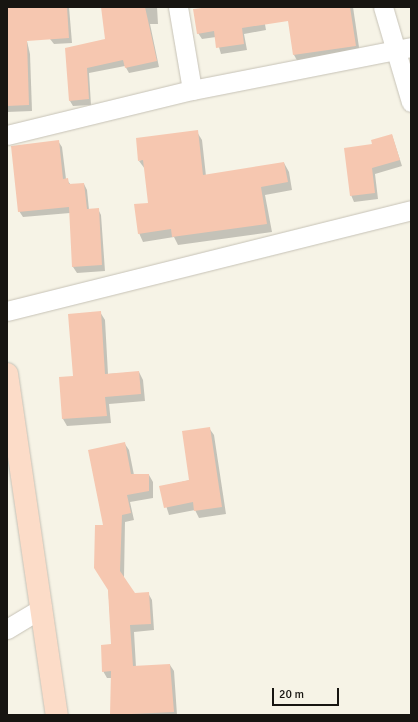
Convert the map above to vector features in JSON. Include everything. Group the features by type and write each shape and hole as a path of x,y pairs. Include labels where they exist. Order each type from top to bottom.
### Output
{"main road":[{"path":"7,374 57,715"}],"street":[{"path":"178,7 192,90"},
{"path":"383,7 403,49 411,102"},
{"path":"7,135 192,90 403,49"},
{"path":"7,311 411,210"},
{"path":"7,629 42,608"}],"building":[{"path":"7,7 67,7 69,38 27,41 29,105 7,106"},
{"path":"101,7 145,7 157,61 125,68 123,60 87,68 89,99 69,101 65,48 105,39"},
{"path":"210,7 350,7 356,46 293,55 288,21 242,28 244,44 216,48 214,31 197,34 193,9"},
{"path":"198,130 203,175 284,162 288,182 261,187 267,224 172,237 171,229 138,234 134,204 148,203 143,160 138,161 136,138"},
{"path":"392,134 400,160 372,168 375,193 350,196 344,148 372,144 371,140"},
{"path":"59,140 63,179 68,178 69,184 84,183 87,209 99,208 102,265 72,267 69,207 18,212 11,146"},
{"path":"101,311 105,374 139,371 141,394 105,397 107,416 62,419 59,377 73,376 68,314"},
{"path":"210,427 222,507 194,511 193,502 164,508 159,486 189,480 182,431"},
{"path":"125,442 131,474 149,474 149,491 127,495 131,513 122,515 120,571 135,593 149,592 151,624 130,625 133,666 170,664 174,712 110,715 111,671 102,672 101,645 111,644 108,590 94,568 95,525 103,525 88,450"}]}
